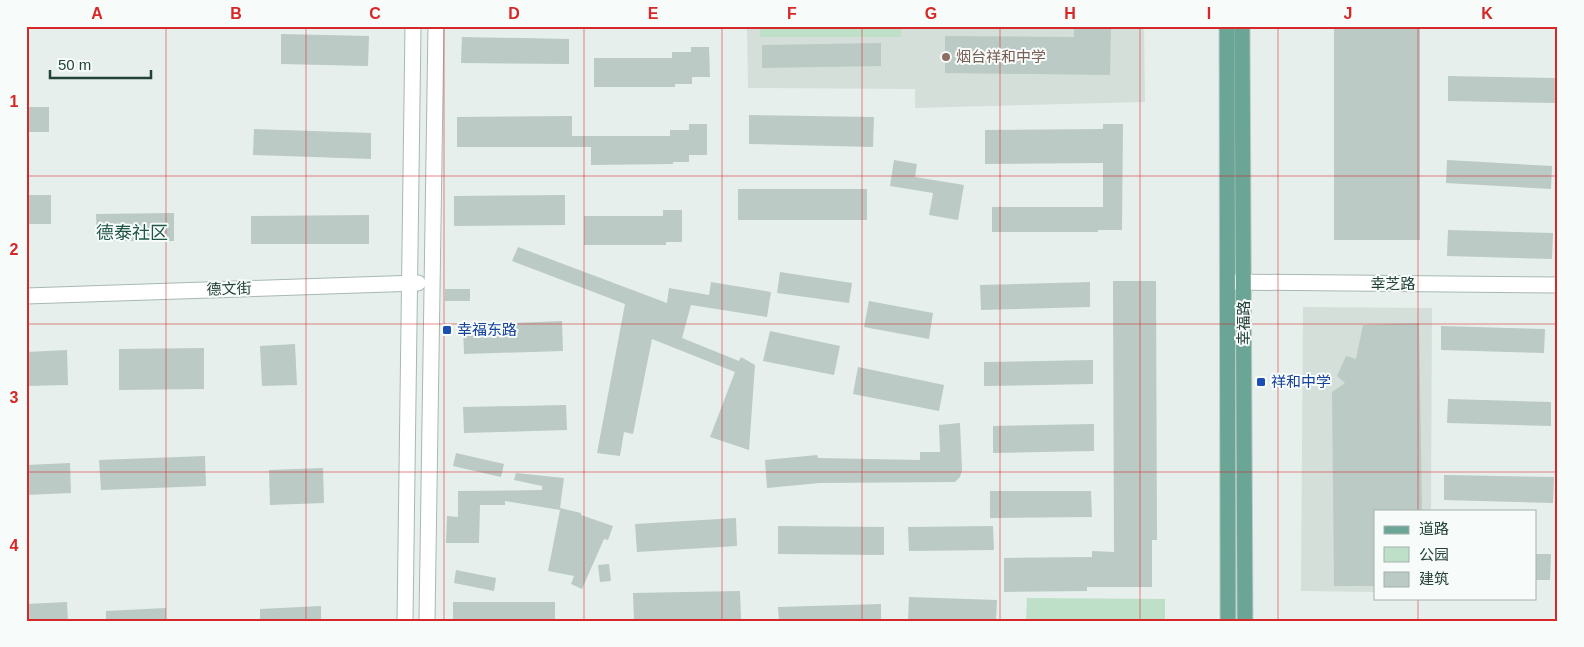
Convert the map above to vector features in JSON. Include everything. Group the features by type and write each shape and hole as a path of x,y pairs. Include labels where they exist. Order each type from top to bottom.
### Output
{"main road":[{"name":"幸福路","path":"1227,26 1229,282 1228,621"},
{"name":"幸福路","path":"1242,26 1245,621"}],"street":[{"path":"406,621 413,26"},
{"path":"427,621 436,26"},
{"name":"幸芝路","path":"1229,282 1558,285"},
{"name":"德文街","path":"26,296 432,283"}],"shaded area":[{"name":"烟台祥和中学","path":"747,26 1144,26 1145,102 915,108 915,89 748,88"},
{"path":"1303,307 1432,308 1431,510 1374,510 1374,592 1301,591"}],"green space":[{"path":"760,26 901,26 901,37 760,37"},
{"path":"1027,598 1165,599 1165,621 1026,621"}],"building":[{"path":"1074,26 1111,26 1110,75 945,73 945,36 1074,37"},
{"path":"1334,26 1420,26 1420,240 1334,240"},
{"path":"281,34 369,36 368,66 281,64"},
{"path":"462,37 569,39 569,64 461,63"},
{"path":"881,43 881,66 762,68 762,45"},
{"path":"691,47 709,47 710,77 692,77 692,84 675,84 675,87 594,87 594,58 672,58 672,52 691,52"},
{"path":"1448,76 1556,78 1555,103 1448,101"},
{"path":"26,107 49,107 49,132 26,132"},
{"path":"749,115 874,117 873,147 749,144"},
{"path":"572,116 572,136 670,136 670,130 689,130 689,124 707,124 707,155 689,155 689,162 673,162 673,164 591,165 591,147 457,147 457,117"},
{"path":"1103,124 1123,124 1122,230 1098,230 1098,232 992,232 992,207 1103,207 1103,163 985,164 985,130 1103,129"},
{"path":"254,129 371,133 371,159 253,155"},
{"path":"894,160 917,164 915,177 964,185 958,220 929,215 933,193 890,186"},
{"path":"1447,160 1552,166 1551,189 1446,183"},
{"path":"738,189 867,189 867,220 738,220"},
{"path":"26,195 51,195 51,224 26,224"},
{"path":"565,195 565,225 454,226 454,196"},
{"path":"663,210 682,210 682,242 666,242 666,245 584,245 584,216 663,216"},
{"path":"174,213 174,241 97,241 96,214"},
{"path":"369,215 369,244 251,244 251,216"},
{"path":"1448,230 1553,233 1552,259 1447,256"},
{"path":"518,247 667,303 669,288 709,295 711,282 771,292 767,317 691,305 682,338 739,361 741,357 755,365 749,450 710,437 735,372 652,339 633,434 624,432 620,456 597,453 625,304 512,261"},
{"path":"780,272 852,283 849,303 777,293"},
{"path":"1113,281 1156,281 1157,540 1152,540 1152,587 1087,587 1087,591 1004,592 1004,558 1092,557 1092,551 1114,552"},
{"path":"1090,282 1090,307 981,310 980,285"},
{"path":"445,289 470,289 470,301 445,301"},
{"path":"869,301 933,313 929,339 864,327"},
{"path":"562,321 563,351 464,354 463,325"},
{"path":"1419,323 1422,510 1374,510 1374,586 1334,586 1332,392 1345,383 1337,376 1346,356 1356,359 1363,325"},
{"path":"1441,326 1545,329 1544,353 1441,350"},
{"path":"770,331 840,346 834,375 763,361"},
{"path":"295,344 297,385 262,386 260,346"},
{"path":"204,348 204,389 119,390 119,349"},
{"path":"67,350 68,385 26,386 26,352"},
{"path":"1093,360 1093,384 984,386 984,362"},
{"path":"858,367 944,385 939,411 853,394"},
{"path":"1448,399 1551,402 1551,426 1447,423"},
{"path":"566,405 567,430 464,433 463,407"},
{"path":"960,423 962,470 960,477 955,482 820,483 767,488 765,460 817,455 818,458 920,460 920,452 940,452 939,425"},
{"path":"1094,424 1094,451 993,453 993,426"},
{"path":"456,453 504,464 501,477 453,466"},
{"path":"205,456 206,486 101,490 99,460"},
{"path":"70,463 71,493 26,495 26,465"},
{"path":"323,468 324,503 270,505 269,470"},
{"path":"516,473 564,478 560,508 581,513 581,515 613,526 608,540 604,539 582,589 571,584 574,576 548,571 560,510 505,501 505,505 480,505 479,543 446,543 447,516 458,517 458,491 542,490 542,486 514,480"},
{"path":"1444,475 1554,477 1553,503 1444,500"},
{"path":"990,491 1091,491 1092,517 990,518"},
{"path":"736,518 737,546 637,552 635,524"},
{"path":"778,526 884,527 884,555 778,554"},
{"path":"993,526 994,550 909,551 908,527"},
{"path":"1536,554 1551,554 1550,580 1536,580"},
{"path":"609,564 611,581 600,582 598,565"},
{"path":"456,570 496,578 494,591 454,583"},
{"path":"740,591 741,619 634,621 633,593"},
{"path":"909,597 997,600 996,621 908,621"},
{"path":"67,602 68,621 26,621 26,604"},
{"path":"453,602 555,602 555,621 453,621"},
{"path":"881,604 881,621 779,621 778,607"},
{"path":"321,606 321,621 260,621 260,609"},
{"path":"166,608 166,621 106,621 106,611"}],"place":[{"name":"烟台祥和中学","path":"946,57"},
{"name":"幸福东路","path":"447,330"},
{"name":"祥和中学","path":"1261,382"}],"district":[{"name":"德泰社区","path":"132,233"}]}
